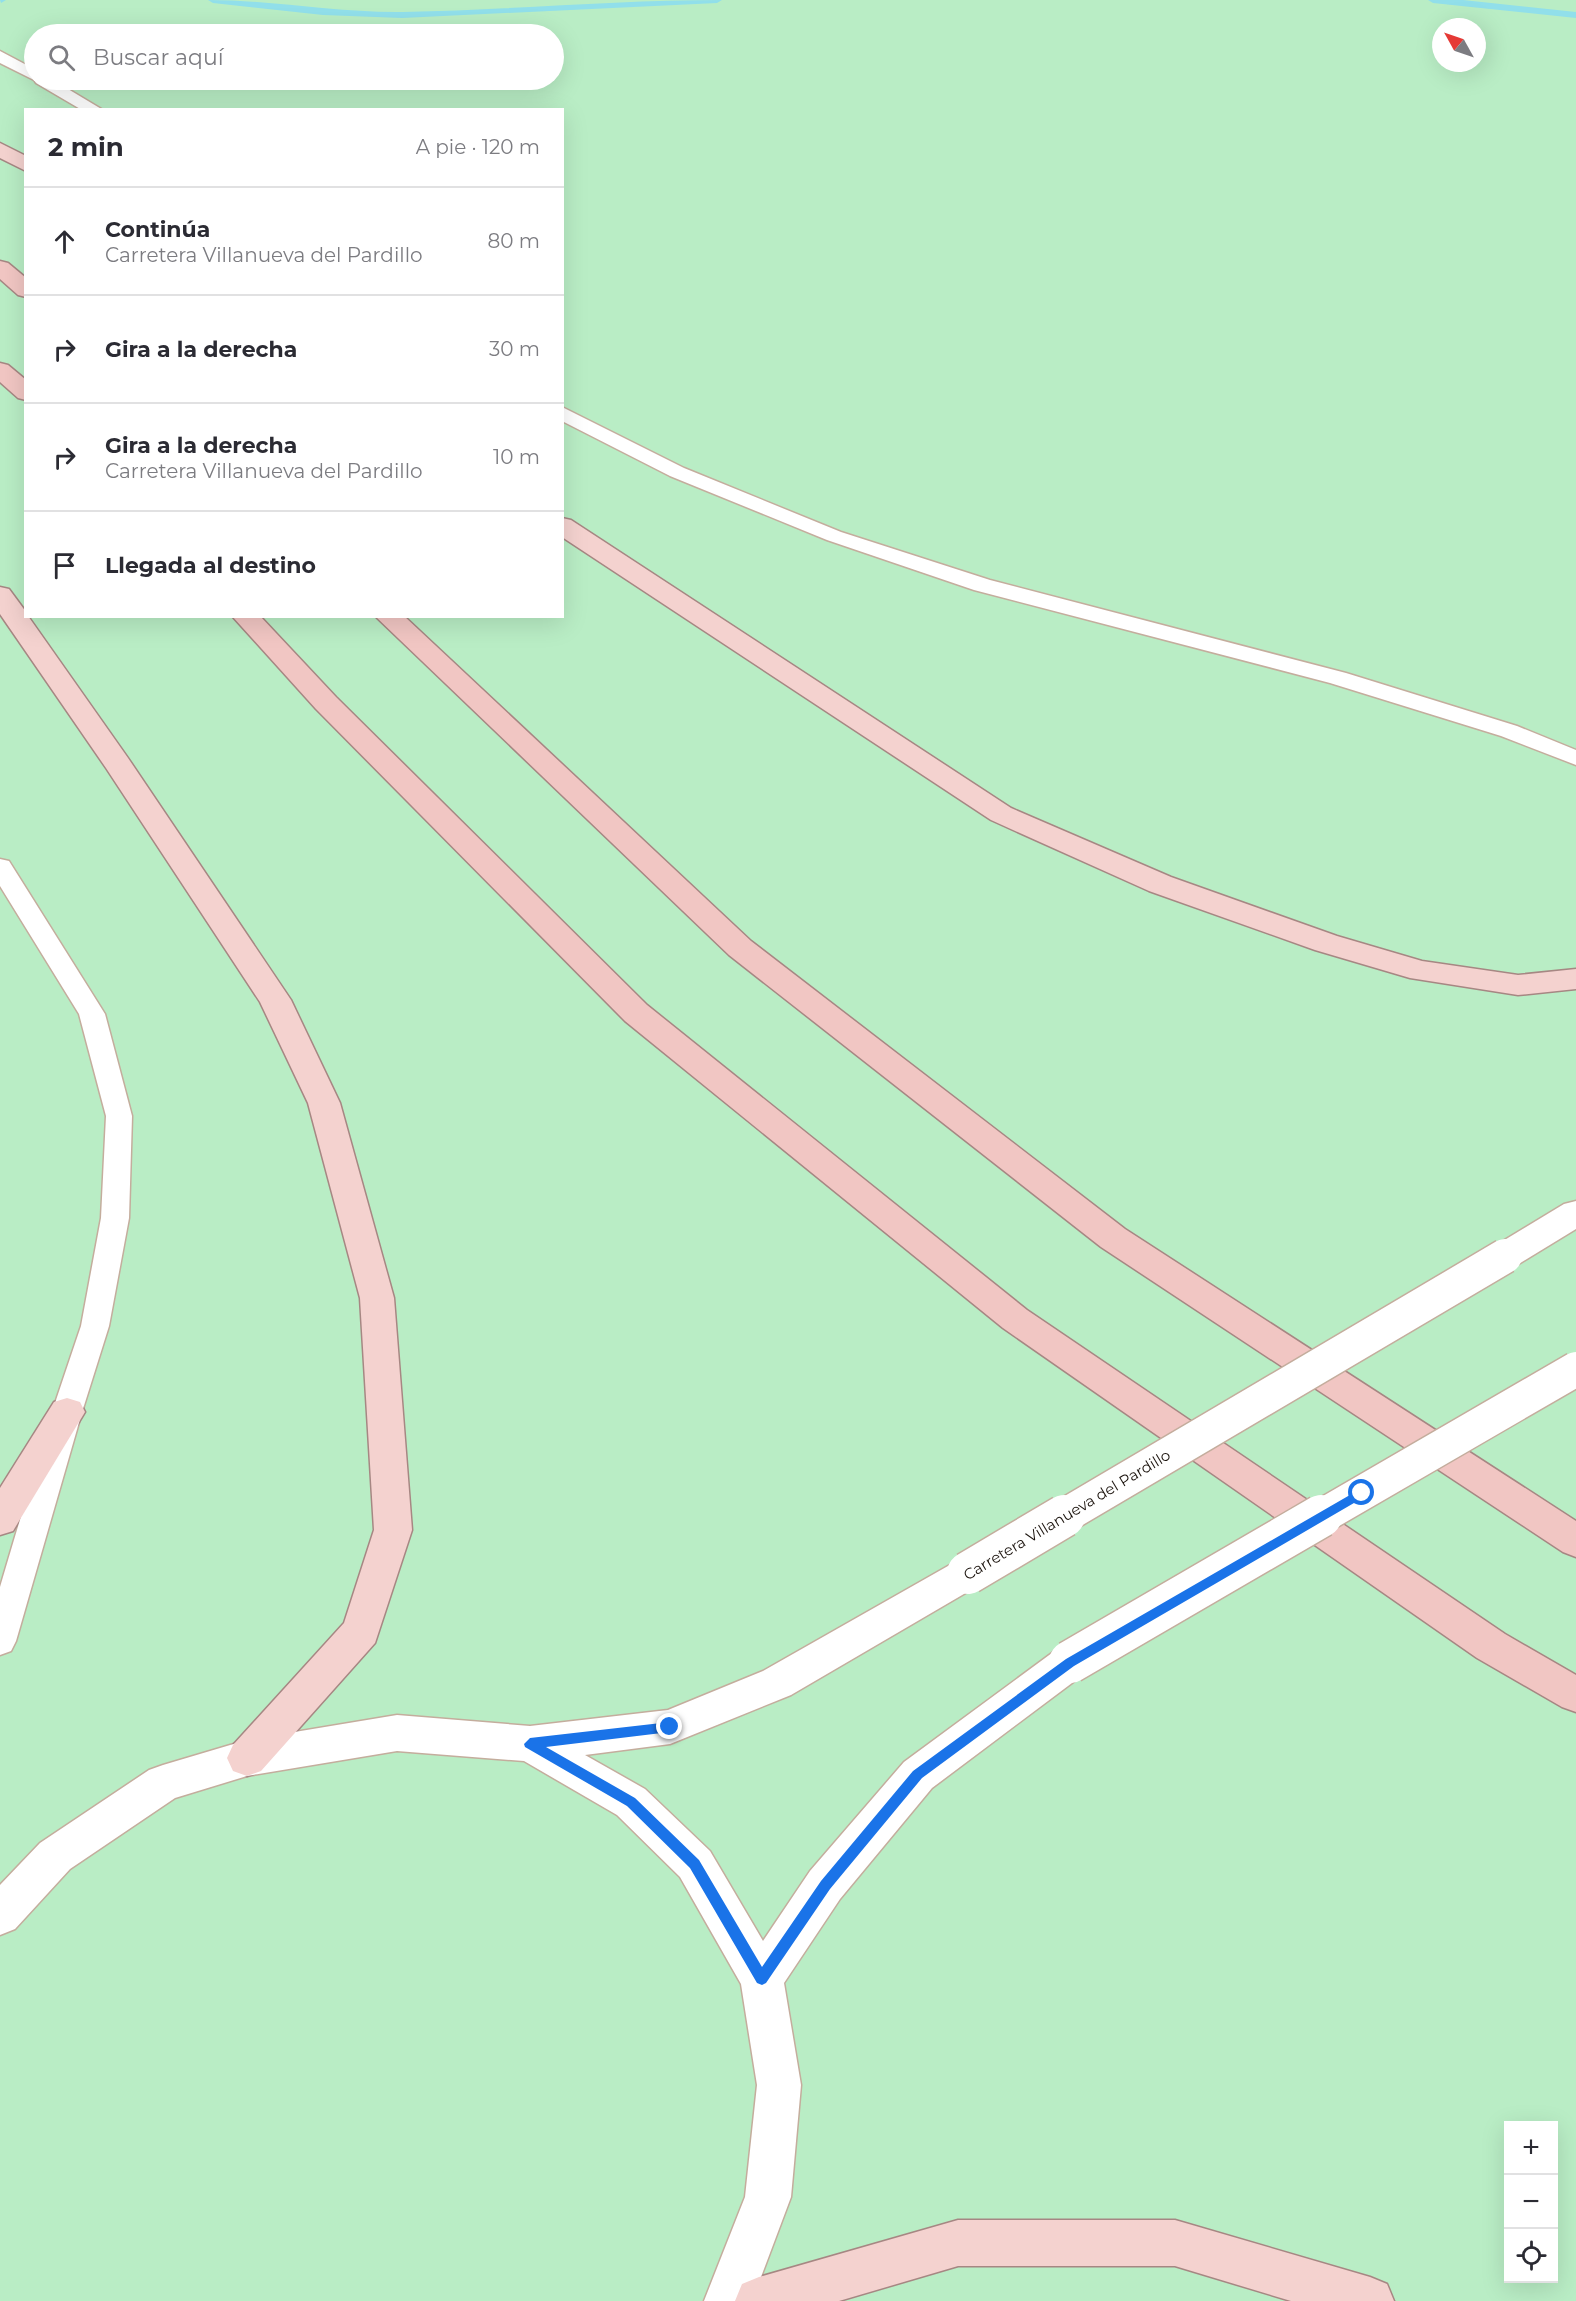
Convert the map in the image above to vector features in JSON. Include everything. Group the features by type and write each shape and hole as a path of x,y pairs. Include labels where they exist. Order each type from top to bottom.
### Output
{"highway":[{"path":"0,149 24,164"},
{"path":"0,268 24,288"},
{"path":"0,370 24,391"},
{"path":"564,526 991,807 1012,818 1160,884 1326,943 1421,971 1518,985 1576,979"},
{"path":"0,595 118,764 275,1000 324,1103 377,1298 393,1530 361,1631 247,1758"},
{"path":"246,618 326,703 627,1005 663,1035 1015,1319 1491,1646 1576,1695"},
{"path":"390,618 740,948 1113,1238 1576,1541"},
{"path":"0,1520 67,1412"},
{"path":"759,2301 958,2243 1175,2243 1370,2301"}],"street":[{"name":"Carretera Villanueva del Pardillo","path":"530,1744 670,1727 777,1683 968,1574 1576,1213"},
{"path":"762,1979 825,1885 918,1775 1070,1662 1576,1369"},
{"path":"0,1906 55,1856 163,1783 247,1758 396,1733 530,1744 631,1802 695,1864 762,1979 779,2085 768,2197 728,2301"}],"lane":[{"path":"0,56 24,69"},
{"path":"60,90 91,108"},
{"path":"564,414 677,472 844,539 982,585 1338,678 1509,731 1576,758"},
{"path":"0,867 92,1014 119,1116 115,1218 95,1326 67,1412 0,1641"}],"green space":[{"path":"0,0 1576,0 1576,2301 0,2301"}],"waterway":[{"path":"213,0 323,12 402,15 717,0"},
{"path":"1433,0 1576,15"}],"route":[{"path":"670,1727 530,1744 631,1802 695,1864 762,1979 825,1885 918,1775 1070,1662 1362,1493"}]}
